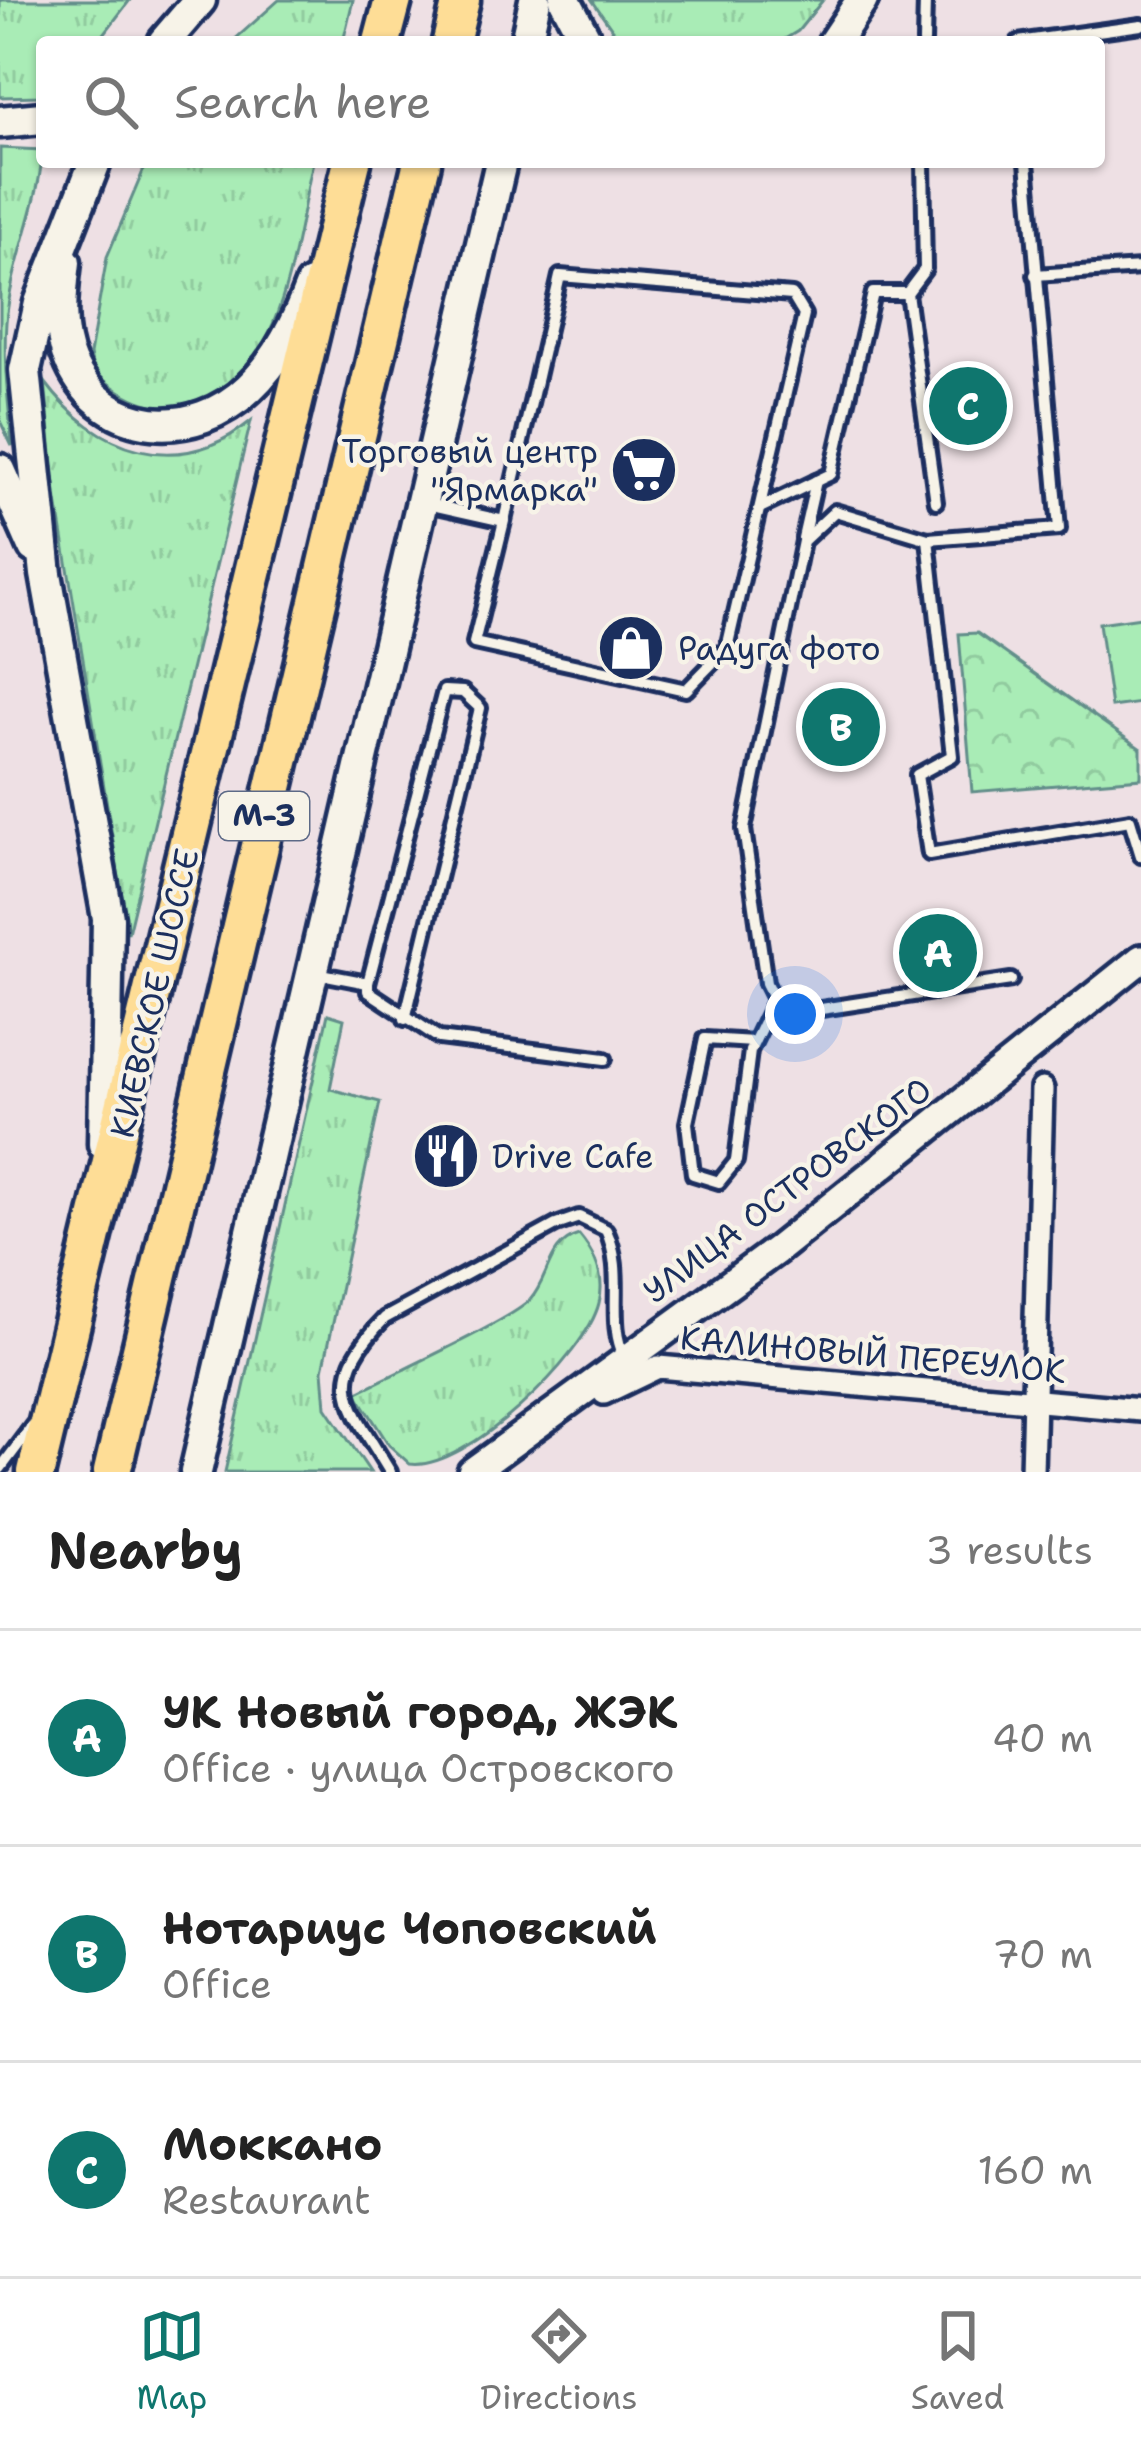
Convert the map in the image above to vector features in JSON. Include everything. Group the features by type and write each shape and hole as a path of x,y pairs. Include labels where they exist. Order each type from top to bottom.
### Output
{"highway":[{"path":"384,36 393,0"},
{"path":"452,36 461,0"},
{"name":"КИЕВСКОЕ ШОССЕ","path":"36,1472 350,168"},
{"name":"КИЕВСКОЕ ШОССЕ","path":"112,1472 421,168"}],"main road":[{"path":"165,36 200,0"},
{"path":"527,36 535,0"},
{"path":"565,0 584,36"},
{"path":"838,36 862,0"},
{"path":"0,122 36,119"},
{"path":"93,168 40,302 25,370 46,574 108,918 103,1207"},
{"path":"200,1464 503,170"},
{"path":"68,230 62,326 69,361 90,394 108,407 168,426 198,422 218,410 271,364 303,305 336,224"},
{"path":"0,470 46,574"}],"street":[{"name":"УЛИЦА ОСТРОВСКОГО","path":"472,1472 624,1356 778,1249 1141,959"},
{"path":"1032,1472 1042,1089"},
{"name":"КАЛИНОВЫЙ ПЕРЕУЛОК","path":"604,1393 658,1367 1141,1410"}],"lane":[{"path":"924,36 925,0"},
{"path":"1061,36 1141,25"},
{"path":"922,168 925,268 908,293 936,502"},
{"path":"803,541 835,512 928,539 1060,529 1027,168"},
{"path":"1035,274 1141,268"},
{"path":"560,276 792,295 805,315 728,648 686,690 474,643 504,521 560,276"},
{"path":"760,508 831,474 873,292 908,293"},
{"path":"816,481 744,829 766,983 782,1015 1011,980"},
{"path":"424,503 504,521"},
{"path":"928,539 952,756 917,776 928,854 1130,820 1141,856"},
{"path":"405,1019 480,708 463,692 445,691 368,991 405,1019 439,1038 604,1059"},
{"path":"315,973 368,983"},
{"path":"754,1042 704,1039 687,1123 693,1174 719,1182 736,1162 754,1042 775,999"},
{"path":"390,1472 350,1408 344,1386 363,1341 385,1318 556,1225 579,1217 607,1230 619,1269 616,1319 624,1356"},
{"path":"0,1469 53,1399"}],"green space":[{"path":"0,0 130,0 103,36 36,36 36,96 0,97"},
{"path":"279,0 353,0 344,36 239,36"},
{"path":"592,0 823,0 790,36 617,36"},
{"path":"0,148 36,150 36,168 41,169 6,322 12,446 0,421"},
{"path":"144,168 312,168 292,264 273,324 240,377 196,404 171,408 146,403 119,391 93,370 90,354 107,257"},
{"path":"45,382 88,426 139,450 195,450 251,421 128,933 56,495"},
{"path":"1141,617 1141,703 1111,707 1099,623"},
{"path":"977,633 1141,749 1141,778 972,792 959,634"},
{"path":"328,1014 344,1019 330,1089 380,1102 323,1370 326,1407 370,1472 225,1472"},
{"path":"579,1235 598,1266 601,1293 572,1352 491,1431 433,1462 410,1464 389,1445 356,1393 518,1309 537,1291 561,1246"}],"place":[{"name":"Моккано","path":"968,406"},
{"name":"Торговый центр \"Ярмарка\"","path":"644,470"},
{"name":"Радуга фото","path":"631,648"},
{"name":"Нотариус Чоповский","path":"841,727"},
{"name":"УК Новый город, ЖЭК","path":"938,953"},
{"name":"Drive Cafe","path":"446,1156"}]}
